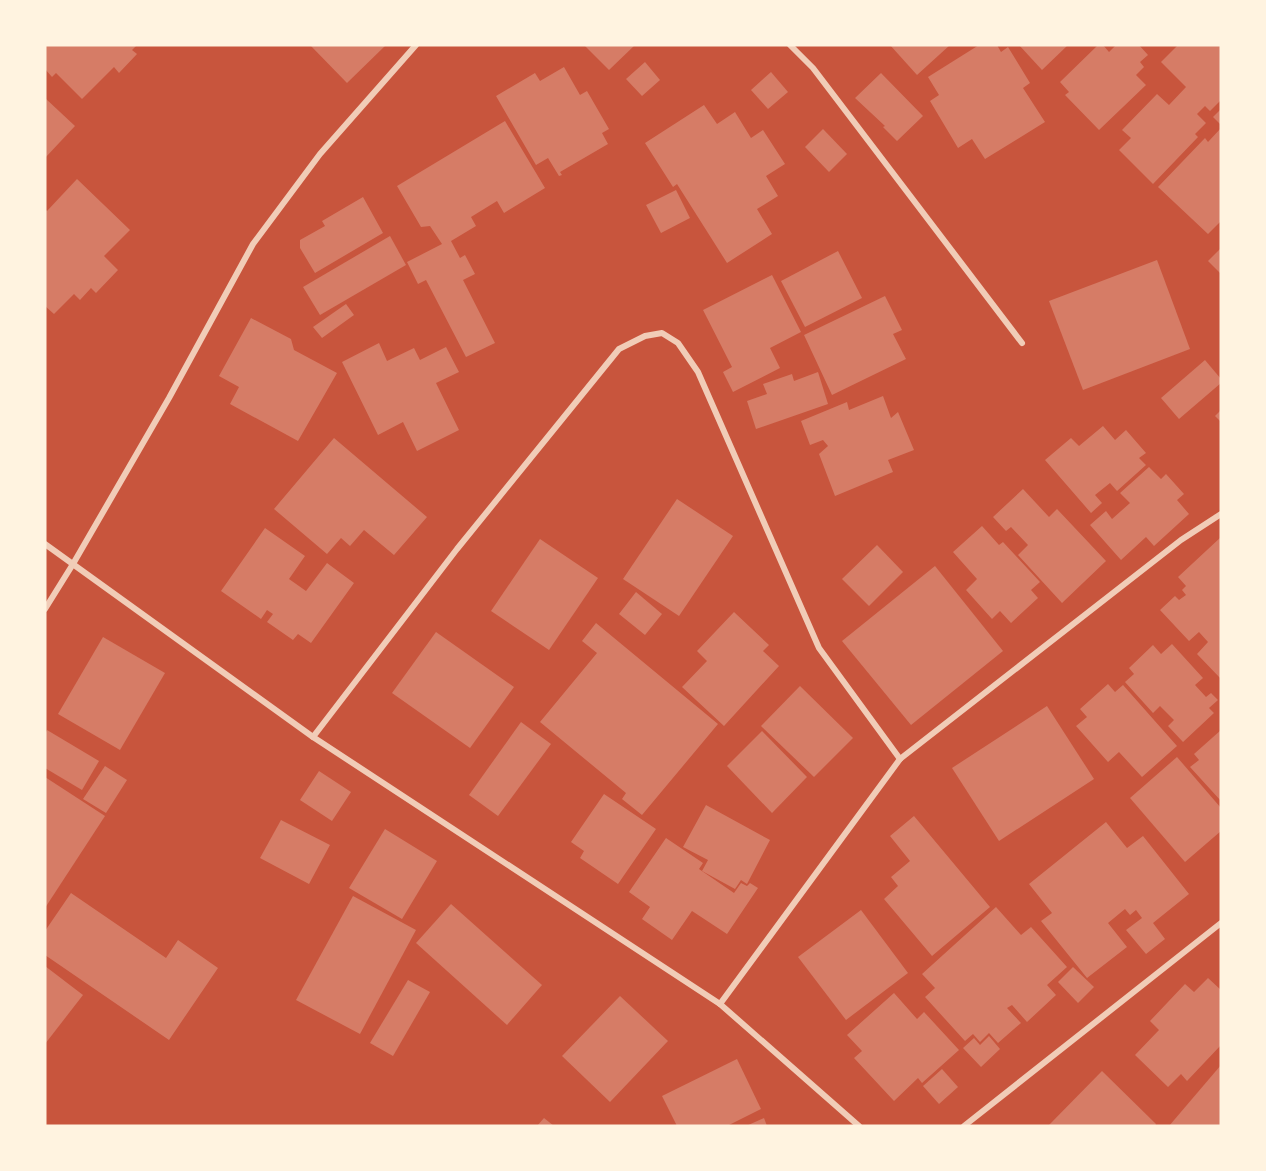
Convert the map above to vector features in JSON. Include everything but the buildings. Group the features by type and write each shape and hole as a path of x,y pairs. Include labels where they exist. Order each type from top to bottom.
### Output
{"street":[{"path":"45,609 169,398 253,244 320,154 416,45"},
{"path":"790,45 820,77 1022,343"},
{"path":"313,737 457,549 619,349 645,336 662,333 678,343 698,372 819,648 900,759"},
{"path":"720,1004 900,759 1181,540 1221,514"},
{"path":"45,544 313,737 720,1004 859,1126"},
{"path":"964,1126 1221,923"}]}
